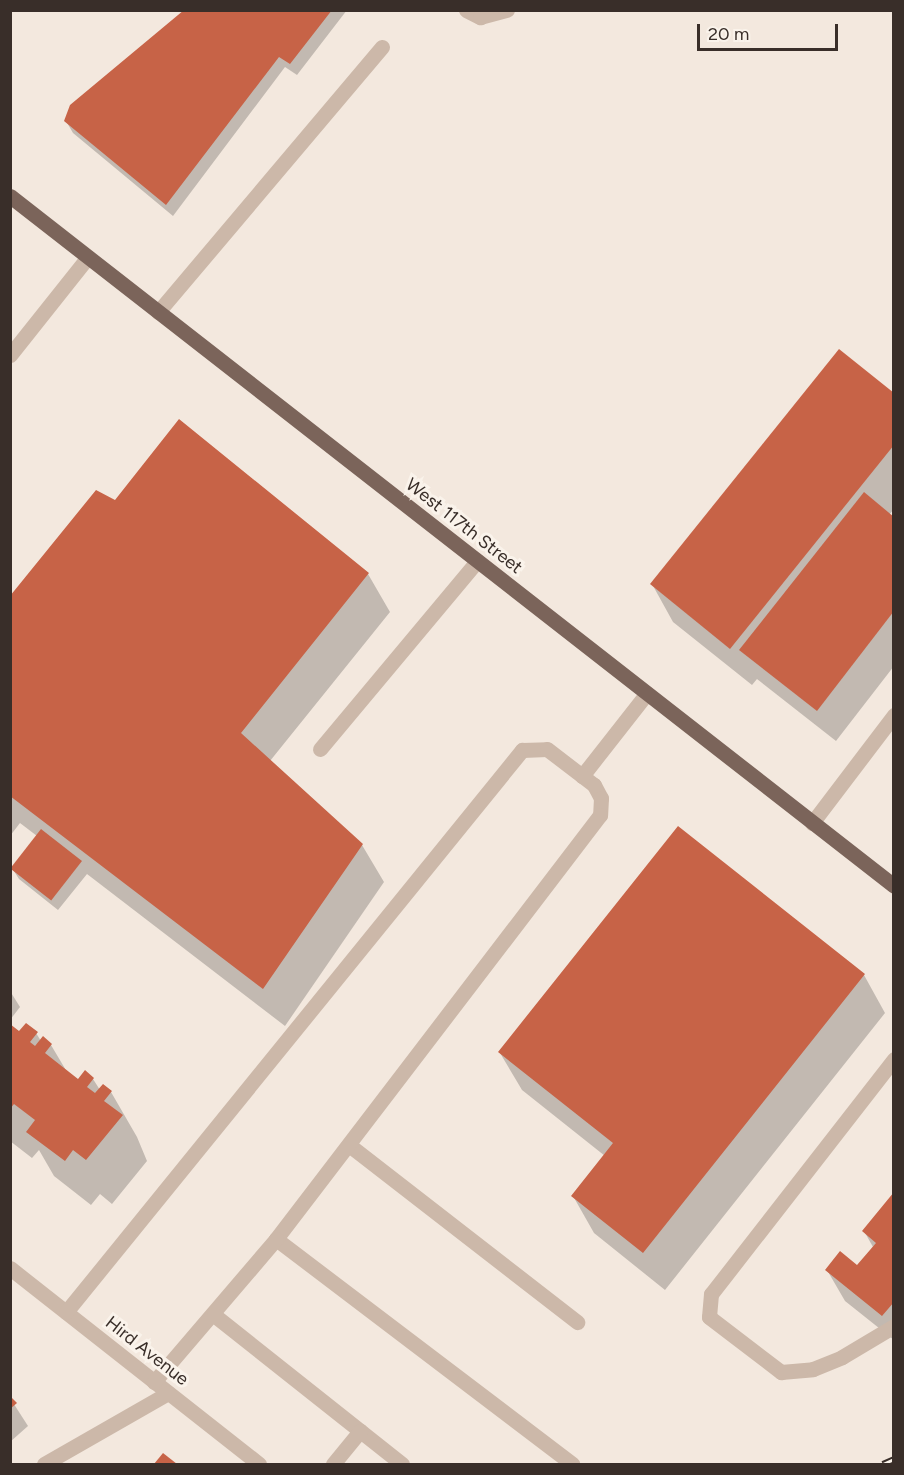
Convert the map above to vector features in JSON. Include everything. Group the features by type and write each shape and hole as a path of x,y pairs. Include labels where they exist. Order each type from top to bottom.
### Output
{"main road":[{"name":"West 117th Street","path":"10,196 894,886"}],"street":[{"path":"466,10 480,16 507,10"},
{"path":"158,312 382,47"},
{"path":"11,354 88,257"},
{"path":"320,749 477,561"},
{"path":"582,776 647,693"},
{"path":"812,823 894,715"},
{"path":"66,1312 522,750 547,749 582,776 601,798 600,815 276,1239 214,1315 154,1382"},
{"path":"894,1059 711,1294 709,1317 781,1372 813,1369 842,1357 894,1326"},
{"path":"349,1145 577,1322"},
{"path":"276,1239 572,1464"},
{"name":"Hird Avenue","path":"10,1269 259,1464"},
{"path":"214,1315 402,1464"},
{"path":"44,1464 168,1393"},
{"path":"333,1464 360,1431"}],"building":[{"path":"184,10 332,10 290,64 279,57 166,205 64,121 70,105"},
{"path":"839,349 894,393 894,445 730,649 650,584"},
{"path":"179,419 369,573 241,733 363,844 263,989 10,796 10,596 96,490 115,500"},
{"path":"864,492 894,517 894,611 817,711 739,650"},
{"path":"678,826 865,974 643,1253 571,1196 613,1143 498,1052"},
{"path":"41,829 82,861 51,900 10,868"},
{"path":"26,1023 38,1032 30,1042 35,1046 43,1036 52,1044 45,1053 78,1079 85,1070 94,1078 87,1087 95,1093 103,1084 112,1091 104,1101 123,1115 86,1160 73,1150 65,1161 26,1132 35,1120 14,1104 10,1109 10,1024 19,1031"},
{"path":"894,1192 894,1302 882,1316 825,1270 840,1251 857,1265 876,1243 862,1231"},
{"path":"10,1396 17,1403 10,1409"},
{"path":"163,1453 177,1464 154,1464"}],"railway":[{"path":"883,1464 894,1459"}]}
